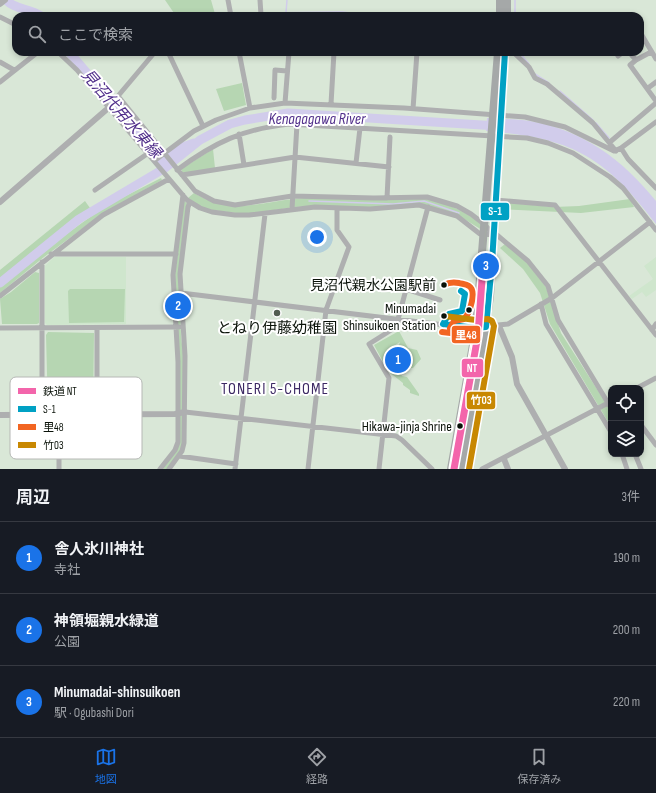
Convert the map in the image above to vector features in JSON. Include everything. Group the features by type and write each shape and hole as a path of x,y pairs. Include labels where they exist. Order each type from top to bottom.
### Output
{"main road":[{"path":"500,0 500,12"},
{"path":"507,0 507,12"},
{"path":"461,469 486,327 494,235 498,56"},
{"path":"496,115 503,56"},
{"path":"451,469 476,328 484,224 495,136"}],"street":[{"path":"228,0 230,12"},
{"path":"260,0 261,12"},
{"path":"0,17 12,22"},
{"path":"644,39 656,59"},
{"path":"644,56 651,52"},
{"path":"0,82 33,56"},
{"path":"62,56 77,70 107,109 147,154 155,160 159,167 183,195 190,202 212,212 242,215 265,214 292,208 315,207 377,209 419,206 428,207 458,216 480,234 494,235"},
{"path":"152,56 118,96 195,191 206,198 221,203 241,204 292,196 387,198 426,197 457,206 484,224 494,235 528,261 548,286 558,320 608,401"},
{"path":"170,56 203,126"},
{"path":"240,56 250,108"},
{"path":"285,103 288,56"},
{"path":"331,104 334,56"},
{"path":"413,109 417,56"},
{"path":"517,56 529,67 536,78 546,84 593,123 656,188"},
{"path":"632,56 636,60"},
{"path":"610,142 656,102 648,88 630,65 644,56"},
{"path":"0,62 14,70"},
{"path":"274,98 275,70 287,71"},
{"path":"648,88 656,82"},
{"path":"155,160 203,126 250,108 285,103 331,104 525,117 553,123 579,133 610,150 619,150 656,122"},
{"path":"0,202 107,109"},
{"path":"176,168 203,151 239,134 270,126 297,124 527,138 548,143 579,156 595,166 618,184 656,230"},
{"path":"292,208 297,124"},
{"path":"356,163 360,128"},
{"path":"239,134 244,165"},
{"path":"387,198 390,137"},
{"path":"95,190 147,154"},
{"path":"182,175 295,156 389,167"},
{"path":"0,296 103,214 169,179"},
{"path":"160,469 177,446 178,362 173,275 183,195"},
{"path":"495,200 555,205 656,335"},
{"path":"169,469 179,456 184,442 185,356 182,328 180,274 190,202"},
{"path":"241,204 242,215"},
{"path":"379,469 389,378 368,344 396,327 428,207"},
{"path":"308,469 326,310 349,247 337,230 337,208"},
{"path":"179,456 235,466 265,214"},
{"path":"181,293 476,328 499,326 508,324 552,298 650,222"},
{"path":"51,254 176,254"},
{"path":"42,262 42,377"},
{"path":"406,289 440,300"},
{"path":"541,304 546,324 608,427"},
{"path":"652,330 656,324"},
{"path":"499,326 512,357 517,384 565,469"},
{"path":"0,328 182,328"},
{"path":"97,328 97,377"},
{"path":"643,385 656,378"},
{"path":"482,469 608,405"},
{"path":"142,414 185,412 241,417 400,438 432,469"},
{"path":"644,429 656,445"},
{"path":"623,457 627,469"},
{"path":"636,457 641,469"},
{"path":"504,459 508,469"}],"shaded area":[{"path":"165,0 211,0 214,12 173,12"},
{"path":"242,83 246,105 224,111 216,89"},
{"path":"487,118 525,120 549,125 584,139 600,149 630,172 656,201 656,224 637,200 619,181 602,166 583,154 564,145 541,139 516,134 486,131"},
{"path":"213,149 215,168 183,174 181,169"},
{"path":"161,178 162,180 102,214 44,257 0,293 0,286 39,254 104,207"},
{"path":"194,193 207,200 231,206 255,205 294,199 341,197 423,198 443,203 463,212 482,225 482,230 461,217 427,205 392,208 315,206 295,207 248,214 204,209 188,198"},
{"path":"630,199 634,207 581,213 499,209 499,202 554,207 579,206"},
{"path":"85,201 90,208 76,217 0,279 0,270"},
{"path":"184,201 187,203 179,275 181,336 184,361 182,449 167,469 163,469 178,447 175,275"},
{"path":"505,244 526,261 546,287 561,333 608,406 608,422 550,324 540,293 523,269 500,248"},
{"path":"54,257 126,257 126,324 47,325 45,323 45,266"},
{"path":"656,257 656,290 646,297 642,292 632,299 629,296 653,279 644,266"},
{"path":"35,272 39,273 39,323 2,324 0,299"},
{"path":"70,289 125,289 124,322 69,323 68,291"},
{"path":"399,331 408,348 417,350 421,359 413,368 409,368 395,349 395,346 399,345 400,342 389,349 389,360 385,361 396,366 402,376 407,377 419,396 410,393 410,390 403,385 403,383 388,371 374,345"},
{"path":"48,332 94,333 93,377 47,377 46,335"}],"waterway":[{"name":"見沼代用水東縁","path":"6,0 14,6 32,12"},
{"path":"286,12 287,0"},
{"path":"515,0 515,12"},
{"name":"見沼代用水東縁","path":"72,56 162,161 183,147 194,143"},
{"path":"522,56 529,64"},
{"path":"535,74 549,83"},
{"path":"560,91 593,120"},
{"name":"Kenagagawa River","path":"0,283 79,219 165,168 200,140 230,124 288,113 498,126"},
{"path":"596,123 609,138"},
{"path":"309,201 393,204 424,201 459,213"}],"tram line":[{"path":"489,267 493,209"},
{"path":"483,266 486,224"}],"rail line":[{"name":"NT","path":"454,469 478,335 483,266"}],"transit line":[{"name":"S-1","path":"443,324 476,328 486,327 492,263 505,56"},
{"name":"里48","path":"444,285 453,282 465,284 471,289 473,297 464,319 454,321 450,328"},
{"name":"S-1","path":"443,324 449,314 462,311 465,294 461,291"},
{"name":"竹03","path":"444,316 476,320 488,319 492,321 494,326 469,469"},
{"name":"里48","path":"442,332 476,336 453,468"}],"place":[{"name":"Minumadai-shinsuikoen","path":"486,266"},
{"name":"見沼代親水公園駅前","path":"444,285"},
{"name":"神領堀親水緑道","path":"178,306"},
{"name":"とねり伊藤幼稚園","path":"277,313"},
{"name":"Minumadai Shinsuikoen Station","path":"444,316"},
{"name":"舎人氷川神社","path":"398,360"},
{"name":"Hikawa-jinja Shrine","path":"460,426"}],"district":[{"name":"TONERI 5-CHOME","path":"275,388"}]}
